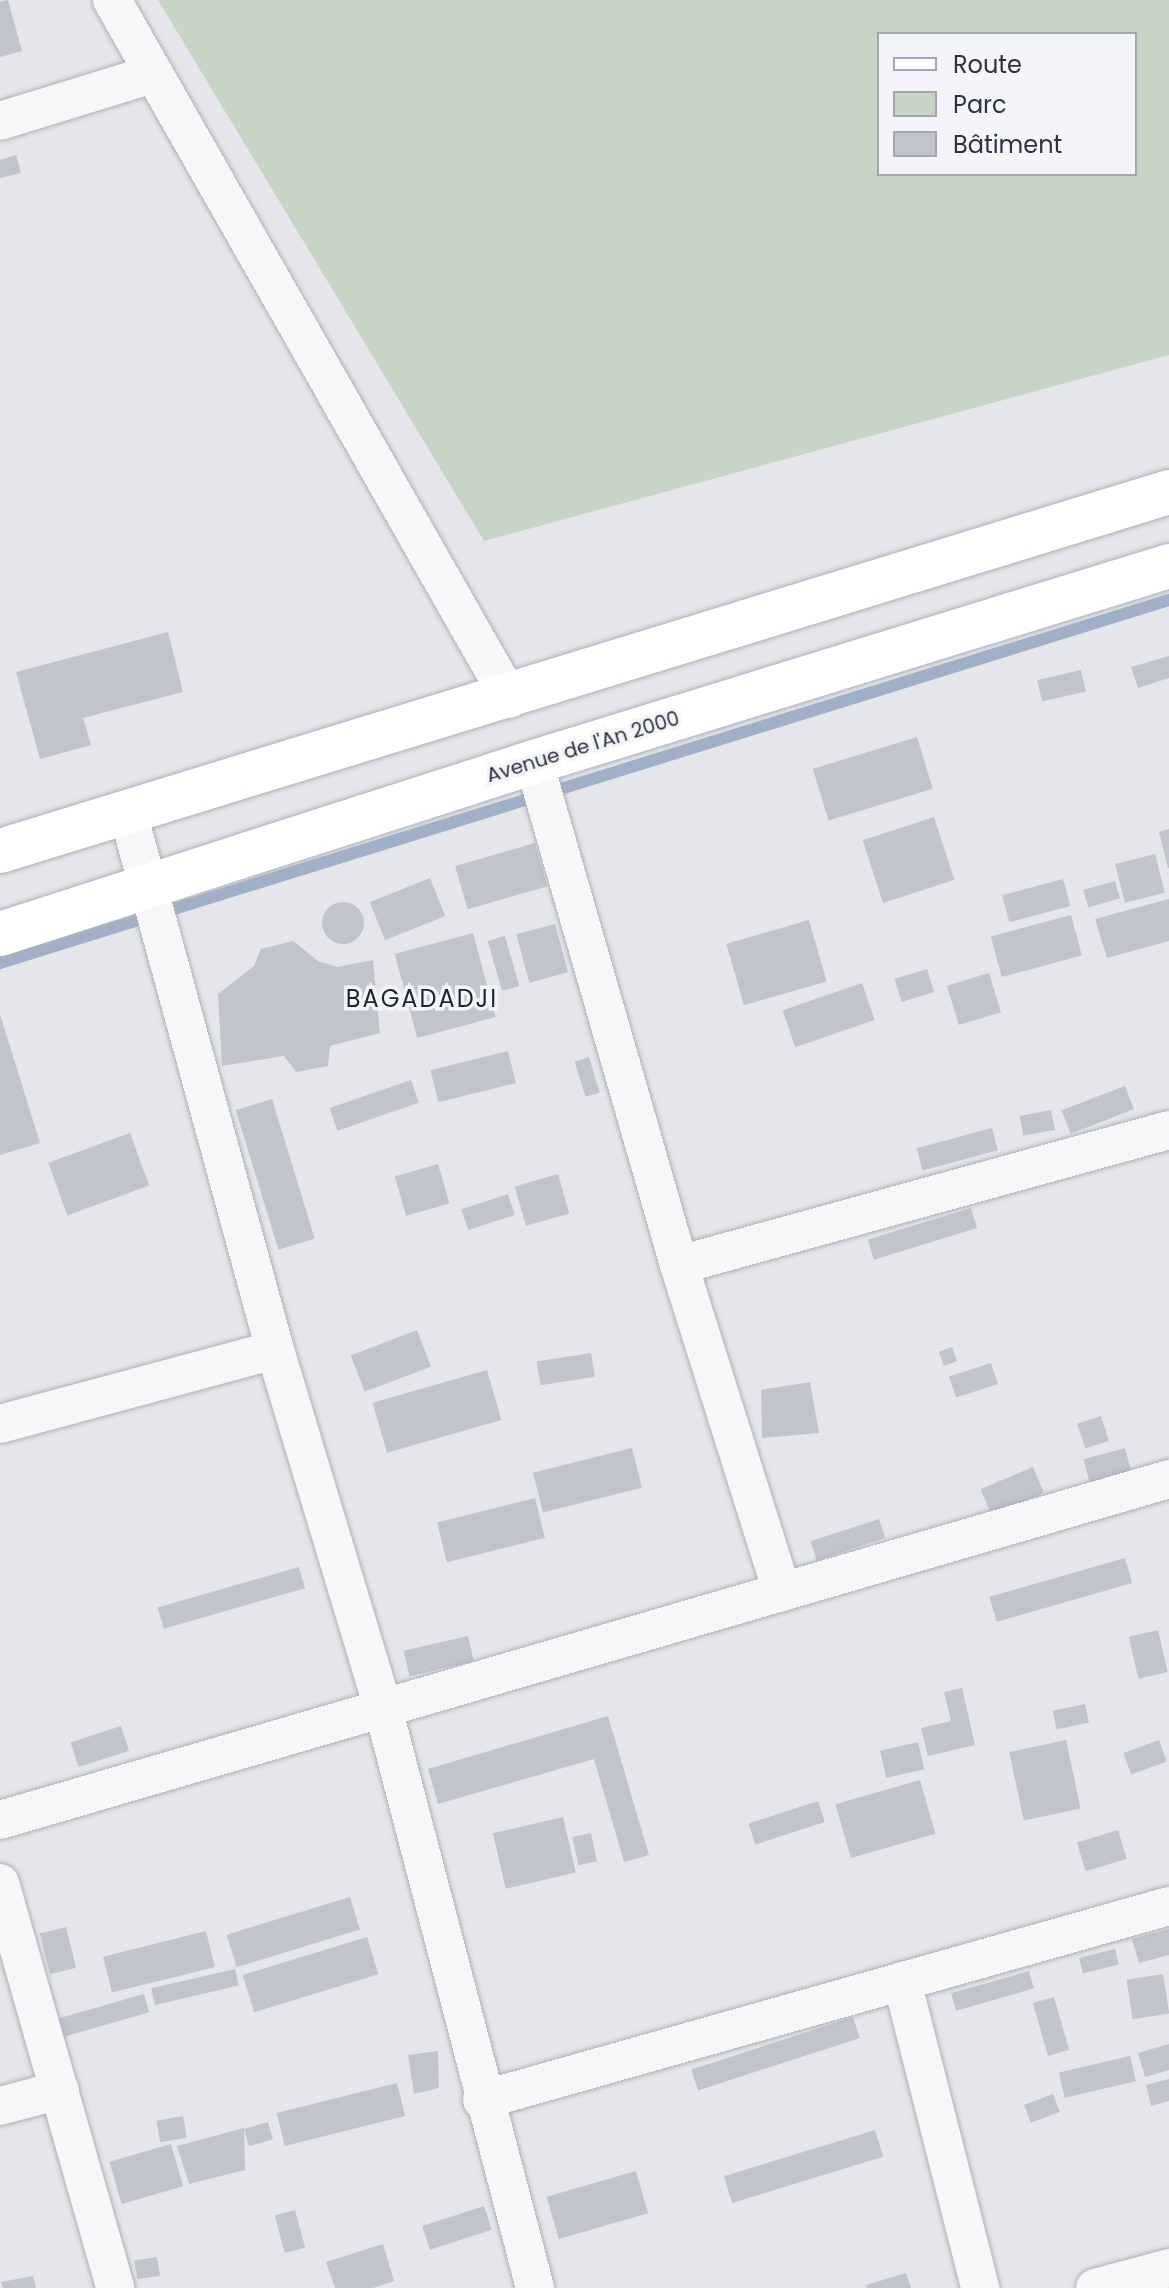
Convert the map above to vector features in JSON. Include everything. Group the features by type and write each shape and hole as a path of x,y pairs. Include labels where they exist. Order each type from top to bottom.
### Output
{"main road":[{"path":"0,851 510,699 1169,492"},
{"name":"Avenue de l'An 2000","path":"0,934 534,762 1169,566"}],"street":[{"path":"112,0 510,699"},
{"path":"0,121 153,74"},
{"path":"534,762 679,1265 782,1592"},
{"path":"128,813 275,1350 383,1708 482,2100 535,2288"},
{"path":"679,1265 1169,1130"},
{"path":"0,1424 275,1350"},
{"path":"0,1820 1169,1479"},
{"path":"0,1883 115,2288"},
{"path":"482,2100 1169,1906"},
{"path":"902,1981 980,2288"},
{"path":"0,2106 60,2090"},
{"path":"1095,2288 1169,2268"}],"green space":[{"path":"158,0 1169,0 1169,355 484,541"}],"building":[{"path":"8,0 22,51 0,57 0,2"},
{"path":"16,155 21,173 0,178 0,160"},
{"path":"168,632 183,692 83,718 91,745 40,759 16,672"},
{"path":"1169,656 1169,678 1138,688 1131,667"},
{"path":"1081,670 1086,691 1042,702 1037,680"},
{"path":"917,737 933,789 829,821 813,769"},
{"path":"934,817 954,880 883,903 863,840"},
{"path":"1169,829 1169,868 1168,868 1159,832"},
{"path":"535,843 547,886 468,909 455,866"},
{"path":"1155,854 1165,893 1125,903 1115,864"},
{"path":"430,878 445,916 385,940 370,902"},
{"path":"1063,879 1070,906 1009,922 1002,895"},
{"path":"1115,881 1120,898 1088,907 1083,890"},
{"path":"1169,899 1169,941 1107,958 1095,919"},
{"path":"343,902 358,908 364,923 358,938 343,944 328,938 322,923 328,908"},
{"path":"1071,915 1082,956 1002,977 991,936"},
{"path":"809,920 827,982 744,1005 726,944"},
{"path":"555,924 568,972 529,983 516,934"},
{"path":"473,933 496,1017 417,1038 395,954"},
{"path":"505,936 519,986 502,991 488,941"},
{"path":"293,941 318,961 337,967 373,960 380,1033 330,1046 328,1066 296,1072 284,1056 222,1066 218,994 254,966 261,949"},
{"path":"927,969 934,992 902,1002 894,979"},
{"path":"989,973 1001,1012 959,1025 947,986"},
{"path":"862,983 875,1020 795,1047 783,1010"},
{"path":"0,1014 40,1143 0,1155"},
{"path":"508,1051 516,1083 438,1102 430,1070"},
{"path":"589,1057 600,1092 585,1097 575,1061"},
{"path":"411,1080 419,1103 337,1131 330,1108"},
{"path":"1125,1086 1134,1109 1070,1134 1062,1110"},
{"path":"272,1099 315,1239 278,1250 236,1110"},
{"path":"1051,1110 1055,1130 1023,1136 1020,1116"},
{"path":"992,1128 998,1150 923,1170 917,1148"},
{"path":"130,1133 149,1186 67,1215 48,1163"},
{"path":"438,1164 449,1203 406,1216 395,1176"},
{"path":"558,1174 569,1213 526,1226 515,1186"},
{"path":"508,1194 515,1215 468,1230 461,1209"},
{"path":"971,1208 977,1228 874,1260 868,1240"},
{"path":"417,1330 431,1366 365,1392 351,1355"},
{"path":"952,1347 957,1361 944,1366 939,1352"},
{"path":"591,1353 595,1377 540,1385 537,1362"},
{"path":"991,1363 998,1384 956,1398 949,1377"},
{"path":"487,1370 501,1420 387,1453 373,1403"},
{"path":"810,1382 819,1433 762,1438 761,1390"},
{"path":"1101,1416 1109,1441 1085,1448 1077,1424"},
{"path":"632,1448 642,1488 543,1512 533,1473"},
{"path":"1125,1448 1131,1471 1090,1482 1083,1459"},
{"path":"1033,1467 1044,1493 991,1515 981,1489"},
{"path":"535,1498 545,1538 447,1562 437,1522"},
{"path":"879,1519 885,1538 817,1560 811,1541"},
{"path":"1125,1558 1132,1583 997,1622 989,1597"},
{"path":"299,1567 305,1588 164,1629 158,1608"},
{"path":"1158,1630 1168,1672 1138,1679 1129,1637"},
{"path":"468,1636 474,1661 410,1676 404,1651"},
{"path":"962,1688 975,1745 928,1756 921,1728 951,1721 944,1692"},
{"path":"1085,1704 1089,1723 1057,1729 1053,1711"},
{"path":"608,1716 649,1855 624,1862 594,1759 438,1804 428,1769"},
{"path":"121,1726 129,1751 79,1767 71,1742"},
{"path":"1066,1740 1081,1808 1024,1821 1009,1752"},
{"path":"1159,1740 1167,1762 1131,1775 1123,1753"},
{"path":"918,1742 924,1769 886,1778 880,1751"},
{"path":"920,1780 935,1834 851,1858 835,1804"},
{"path":"818,1801 825,1822 755,1844 749,1824"},
{"path":"563,1817 576,1873 506,1889 493,1833"},
{"path":"1118,1830 1127,1859 1086,1871 1077,1843"},
{"path":"591,1833 597,1861 578,1865 572,1837"},
{"path":"350,1897 360,1930 237,1967 227,1935"},
{"path":"66,1927 76,1968 50,1974 40,1934"},
{"path":"1169,1929 1169,1955 1139,1963 1132,1939"},
{"path":"206,1931 215,1967 112,1993 103,1957"},
{"path":"367,1937 378,1974 254,2012 243,1975"},
{"path":"1115,1949 1119,1965 1083,1973 1079,1958"},
{"path":"235,1969 239,1986 155,2005 151,1988"},
{"path":"1029,1971 1034,1988 956,2011 951,1993"},
{"path":"1163,1974 1169,2014 1133,2019 1126,1980"},
{"path":"144,1994 149,2012 63,2037 57,2019"},
{"path":"1054,1997 1069,2050 1048,2056 1033,2003"},
{"path":"853,2017 860,2038 698,2090 691,2070"},
{"path":"1169,2044 1169,2070 1145,2077 1138,2053"},
{"path":"438,2051 439,2088 414,2094 408,2055"},
{"path":"1130,2056 1136,2081 1065,2098 1059,2072"},
{"path":"1169,2079 1169,2101 1151,2106 1146,2085"},
{"path":"397,2083 405,2116 285,2146 277,2113"},
{"path":"1053,2094 1060,2112 1031,2123 1024,2105"},
{"path":"183,2116 187,2138 160,2142 156,2121"},
{"path":"268,2122 273,2139 249,2146 244,2129"},
{"path":"244,2128 245,2170 189,2184 177,2146"},
{"path":"875,2130 883,2157 732,2203 724,2176"},
{"path":"171,2144 183,2186 122,2204 109,2162"},
{"path":"636,2171 648,2213 559,2239 547,2197"},
{"path":"484,2206 492,2230 430,2250 422,2226"},
{"path":"295,2210 305,2248 285,2253 275,2215"},
{"path":"383,2244 394,2281 373,2288 335,2288 326,2262"},
{"path":"157,2257 160,2276 137,2279 134,2261"},
{"path":"906,2273 911,2288 867,2288 866,2285"},
{"path":"33,2276 36,2288 3,2288 1,2282"}],"waterway":[{"path":"0,963 1169,600"}],"district":[{"name":"BAGADADJI","path":"422,999"}]}
